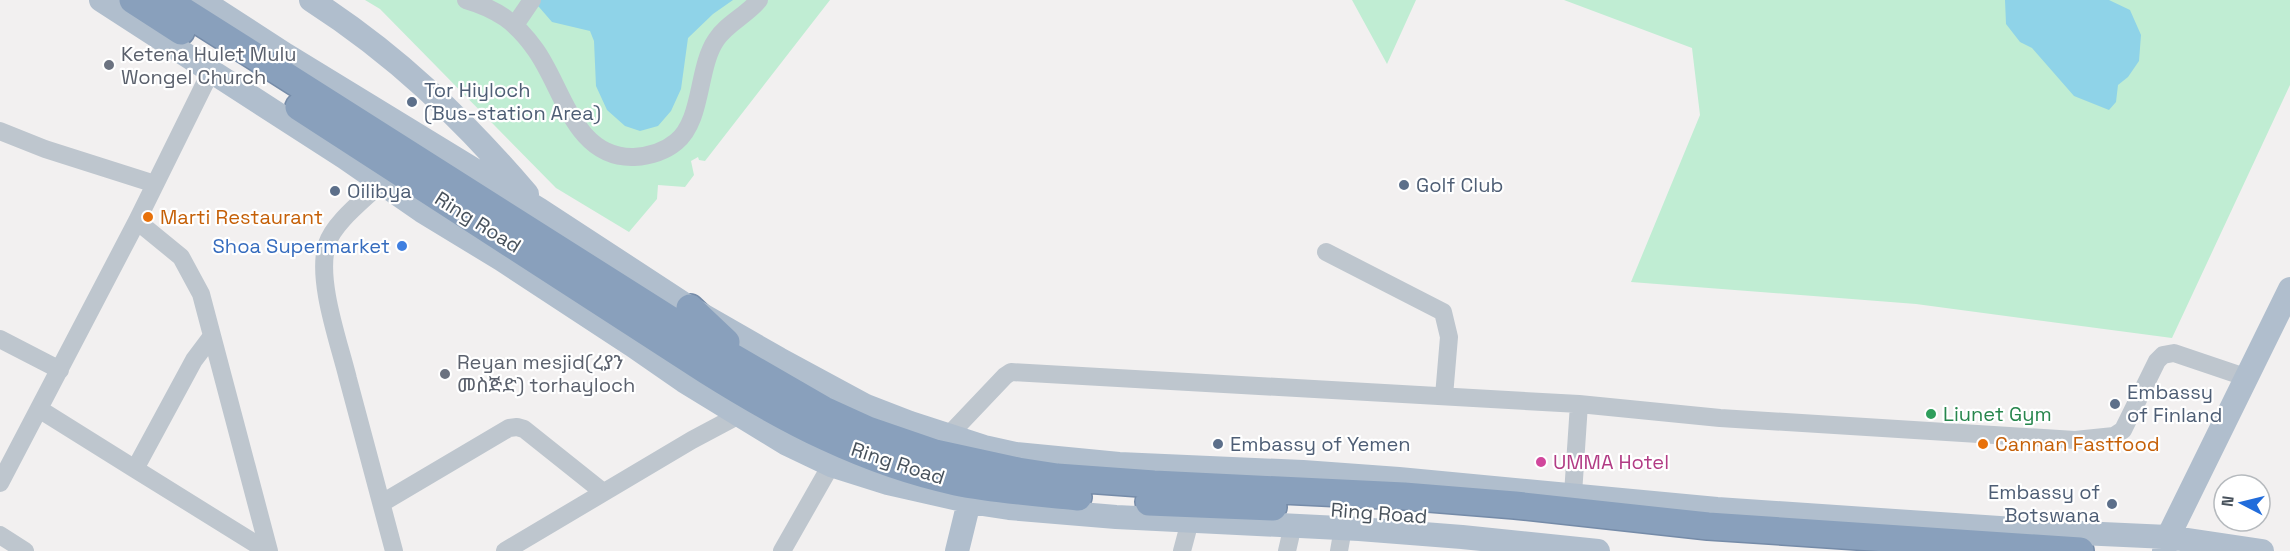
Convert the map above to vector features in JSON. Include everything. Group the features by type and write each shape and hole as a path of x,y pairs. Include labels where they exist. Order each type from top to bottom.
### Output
{"highway":[{"name":"Ring Road","path":"133,0 440,186"},
{"name":"Ring Road","path":"166,0 707,371 771,411 814,433 893,465 955,482 984,487 1135,501 1396,513 1788,551"},
{"path":"440,186 752,369"},
{"path":"690,308 752,369"},
{"path":"632,345 707,371"},
{"name":"Ring Road","path":"752,369 824,410 868,430 935,453 1057,477 1404,496 1515,505 1708,526 2080,551"}],"main road":[{"path":"101,0 684,381 787,444 831,465 888,483 973,503 1104,516 1293,525 1341,540 1462,537 1598,551"},
{"name":"Ring Road","path":"201,0 286,55 540,210 690,308 852,399 948,436 1016,454 1061,459 1314,473 1717,508 2262,551"},
{"path":"310,0 349,25 426,87 506,170 540,210"},
{"path":"2166,544 2290,289"},
{"path":"957,551 973,503"},
{"path":"964,551 973,503"}],"street":[{"path":"466,0 488,6 515,25 536,50 575,124 592,143 621,157 650,156 677,141 689,125 705,67 716,40 759,0"},
{"path":"515,25 530,3"},
{"path":"0,483 211,72"},
{"path":"0,131 56,153 155,184"},
{"path":"381,183 336,227 327,244 326,291 394,551"},
{"path":"137,220 181,257 201,294 268,551"},
{"path":"1326,252 1443,312 1449,337 1444,396"},
{"path":"135,469 194,360 212,336"},
{"path":"0,339 60,370"},
{"path":"948,436 1011,372 1579,404 1720,418 2076,440 2114,436 2123,430 2157,361 2163,355 2174,352 2248,378"},
{"path":"1573,494 1579,404"},
{"path":"39,409 268,551"},
{"path":"504,551 692,440 739,415"},
{"path":"382,503 509,428 517,427 524,429 603,492"},
{"path":"782,551 831,465"},
{"path":"1182,551 1190,520"},
{"path":"1287,551 1293,525"},
{"path":"0,535 25,551"}],"green space":[{"path":"365,0 830,0 705,161 699,160 698,157 691,161 694,175 685,187 658,185 657,199 629,232 556,188 380,9"},
{"path":"1352,0 1416,0 1387,64"},
{"path":"1564,0 2290,0 2290,85 2172,338 1916,304 1631,282 1700,115 1692,48"}],"water":[{"path":"530,0 733,0 713,14 688,38 681,89 671,111 658,126 640,131 625,126 607,110 596,86 594,41 590,31 552,22"},
{"path":"2005,0 2109,0 2130,10 2141,35 2139,61 2128,77 2118,85 2116,102 2109,110 2074,96 2032,48 2020,42 2006,24"}],"place":[{"name":"Ketena Hulet Mulu Wongel Church","path":"109,65"},
{"name":"Tor Hiyloch (Bus-station Area)","path":"412,102"},
{"name":"Golf Club","path":"1404,185"},
{"name":"Oilibya","path":"335,191"},
{"name":"Marti Restaurant","path":"148,217"},
{"name":"Shoa Supermarket","path":"402,246"},
{"name":"Reyan mesjid(ረያን መስጅድ) torhayloch","path":"445,374"},
{"name":"Embassy of Finland","path":"2115,404"},
{"name":"Liunet Gym","path":"1931,414"},
{"name":"Embassy of Yemen","path":"1218,444"},
{"name":"Cannan Fastfood","path":"1983,444"},
{"name":"UMMA Hotel","path":"1541,462"},
{"name":"Embassy of Botswana","path":"2112,504"}]}
